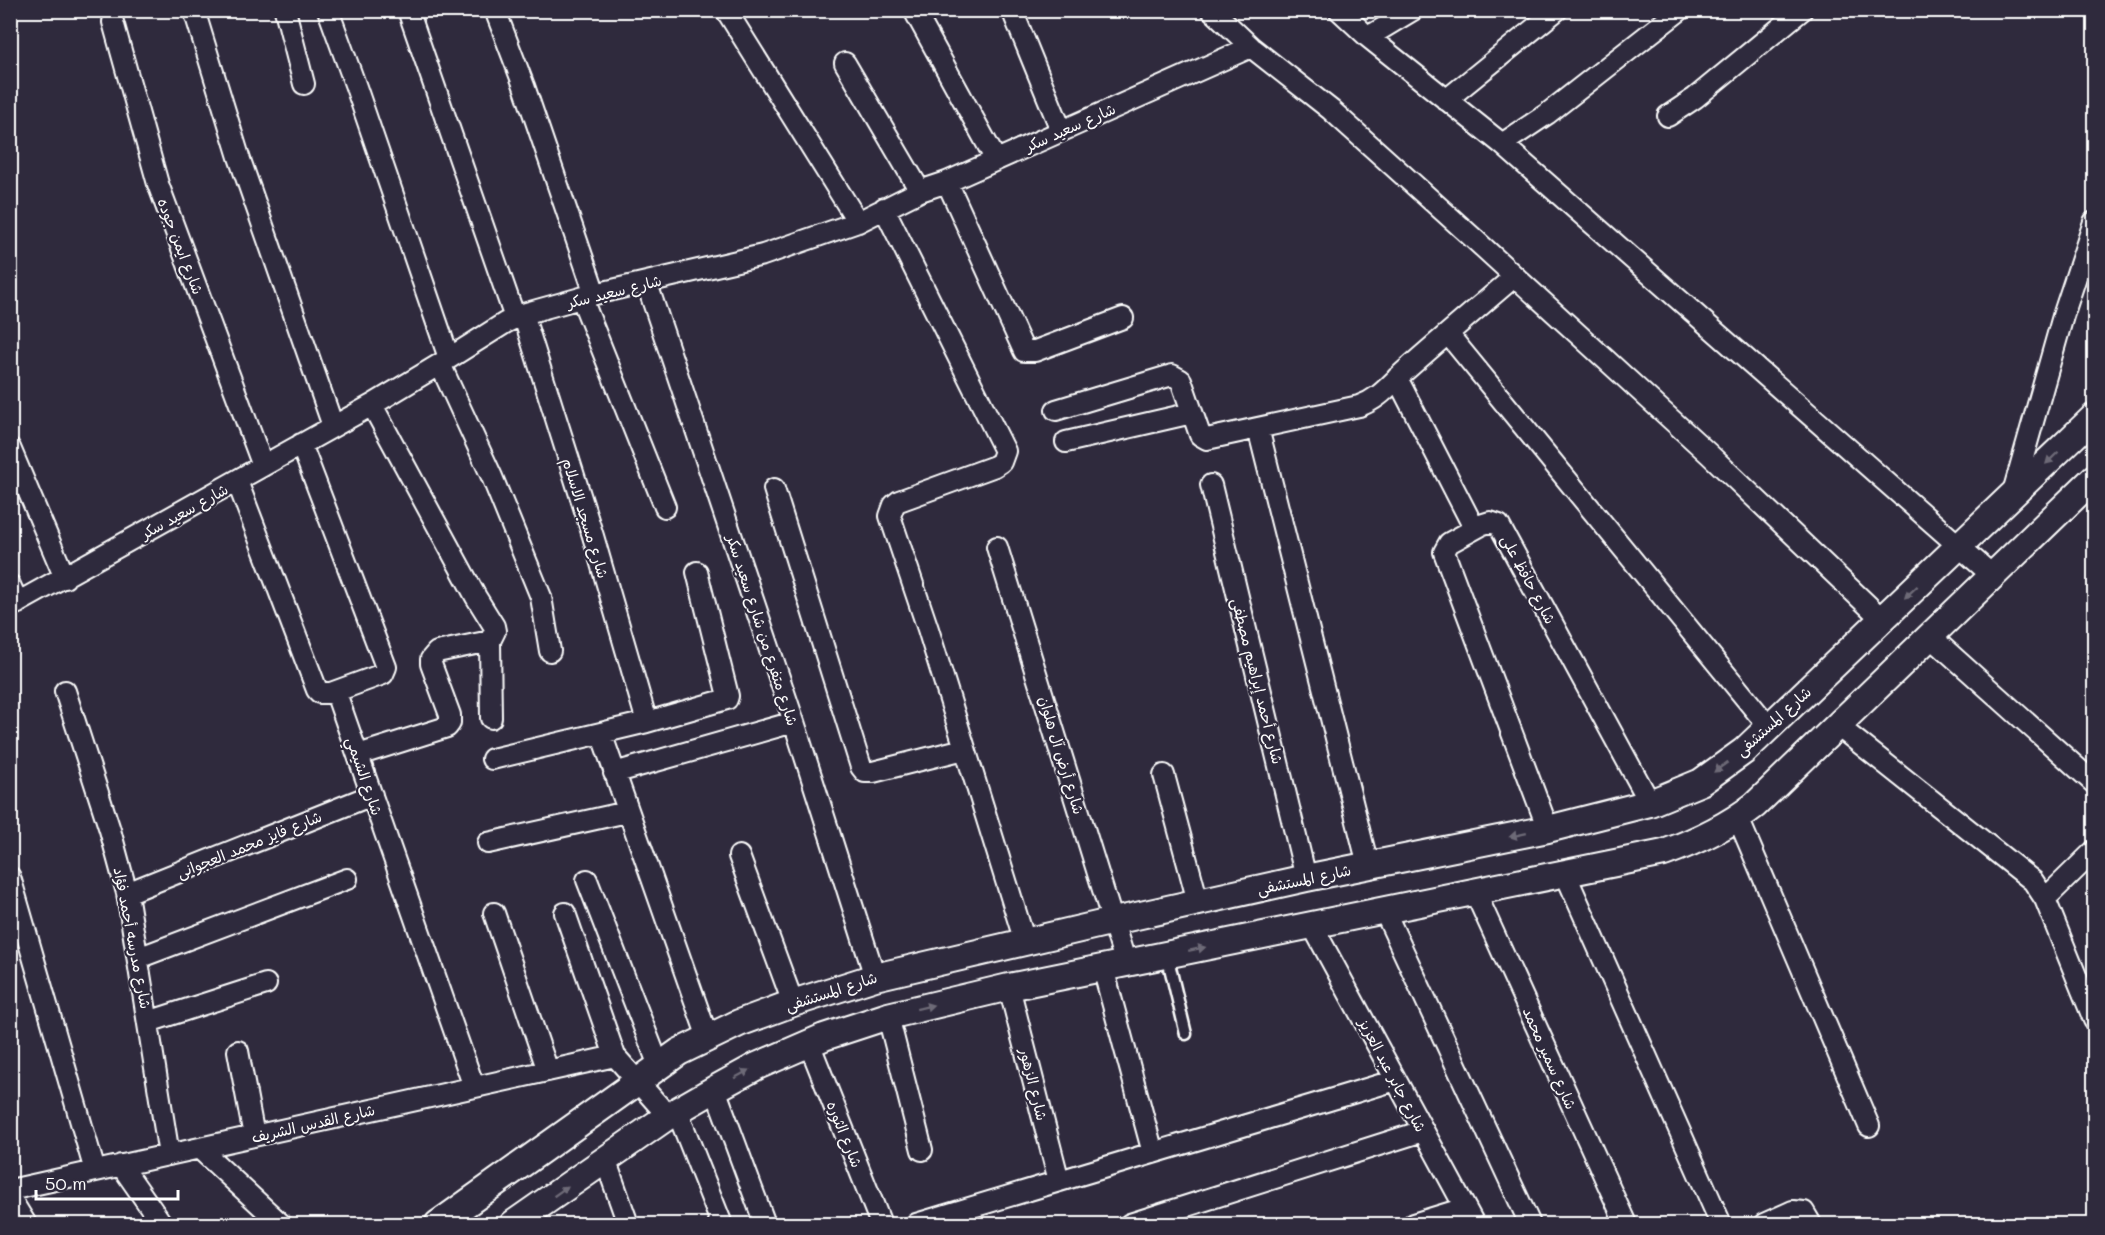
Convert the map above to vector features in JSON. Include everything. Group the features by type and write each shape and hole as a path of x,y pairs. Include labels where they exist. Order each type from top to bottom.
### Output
{"street":[{"path":"194,10 239,157 333,426"},
{"path":"285,10 304,84"},
{"path":"328,10 356,87 445,361 541,597 550,651"},
{"name":"شارع مسجد الاسلام","path":"408,10 519,316 593,536 647,722"},
{"path":"495,10 524,86 589,297 665,507"},
{"path":"726,10 858,222"},
{"path":"1012,10 1061,130"},
{"path":"1212,10 1251,47 1331,110 1515,276 1709,454 1882,619"},
{"path":"1339,10 1368,37 1502,144 1993,576"},
{"path":"1368,37 1413,10"},
{"path":"1446,100 1557,10"},
{"path":"1502,144 1547,114 1680,10"},
{"path":"1668,116 1695,98 1802,10"},
{"path":"916,14 996,160"},
{"name":"شارع ايمن جوده","path":"113,22 158,184 263,466"},
{"name":"شارع سعيد سكر","path":"13,598 65,578 372,405 519,316 763,255 858,222 920,191 947,182 1251,47"},
{"path":"845,63 920,191"},
{"path":"947,182 1024,351 1035,351 1123,318"},
{"path":"884,208 1005,451 1000,462 995,466 899,501 894,505 890,516 928,629 1025,942"},
{"path":"2012,496 2062,316 2094,222"},
{"path":"1056,411 1169,375 1181,380 1200,435 1207,439 1366,404 1383,394 1397,378 1515,276"},
{"name":"شارع متفرع من شارع سعيد سكر","path":"647,284 794,722 874,977"},
{"path":"1448,334 1768,727"},
{"path":"1397,378 1471,522 1480,526"},
{"path":"372,405 494,626 495,631 490,640 491,718"},
{"path":"1066,442 1192,413"},
{"name":"شارع المستشفى","path":"438,1224 679,1052 739,1023 793,1003 874,977 1114,921 1306,878 1548,829 1650,804 1701,782 1744,751 2094,417"},
{"path":"1258,428 1368,865"},
{"path":"301,444 386,664 386,671 383,674 332,693"},
{"path":"10,448 65,578"},
{"path":"513,1224 673,1113 715,1089 757,1066 809,1043 888,1016 1009,987 1664,853 1695,842 1738,818 1755,805 2094,478"},
{"name":"شارع الشيمي","path":"237,481 317,690 323,694 332,693 337,696 474,1087"},
{"name":"شارع أحمد إبراهيم مصطفى","path":"1211,485 1306,878"},
{"path":"774,489 861,767 866,772 873,772 964,749"},
{"name":"شارع حافظ على","path":"1480,526 1493,522 1499,525 1650,804"},
{"path":"1480,526 1449,543 1444,552 1548,829"},
{"name":"شارع أرض آل هلوان","path":"997,548 1114,921 1115,966 1153,1153"},
{"path":"492,759 724,701 728,696 697,572"},
{"path":"1930,636 2094,783"},
{"path":"358,755 447,727 450,723 450,715 431,659 437,652 490,640"},
{"name":"شارع مدرسه أحمد فؤاد","path":"65,691 110,830 127,893 170,1155"},
{"path":"614,773 794,722"},
{"path":"1838,726 2033,881 2045,899 2094,1020"},
{"path":"601,733 708,1038"},
{"path":"2071,763 2094,760"},
{"path":"1164,775 1198,902"},
{"name":"شارع فايز محمد العجوانى","path":"127,893 372,795"},
{"path":"488,843 627,812"},
{"path":"1738,818 1869,1126"},
{"path":"2045,899 2094,851"},
{"path":"740,856 793,1003"},
{"path":"1565,873 1721,1224"},
{"path":"10,877 95,1171"},
{"path":"138,958 347,879"},
{"path":"587,880 659,1066"},
{"name":"شارع سمير محمد","path":"1475,892 1626,1224"},
{"path":"1384,910 1530,1224"},
{"path":"565,913 615,1056 637,1081 673,1113 722,1221"},
{"path":"494,914 548,1071"},
{"name":"شارع جابر عبد العزيز","path":"1312,925 1469,1216"},
{"path":"148,1022 266,984"},
{"name":"شارع الزهور","path":"1009,987 1059,1181"},
{"path":"888,1016 922,1150"},
{"name":"شارع الثوره","path":"809,1043 881,1224"},
{"path":"238,1051 254,1137"},
{"name":"شارع القدس الشريف","path":"10,1190 615,1056"},
{"path":"916,1224 1395,1080"},
{"path":"715,1089 765,1224"},
{"path":"1130,1224 1423,1131"},
{"path":"200,1149 281,1224"},
{"path":"605,1159 628,1224"},
{"path":"121,1165 156,1222"},
{"path":"10,1198 26,1224"},
{"path":"1764,1224 1798,1211 1804,1212 1811,1224"},
{"path":"1413,1224 1469,1216"}],"lane":[{"path":"1167,955 1186,1034"}]}
